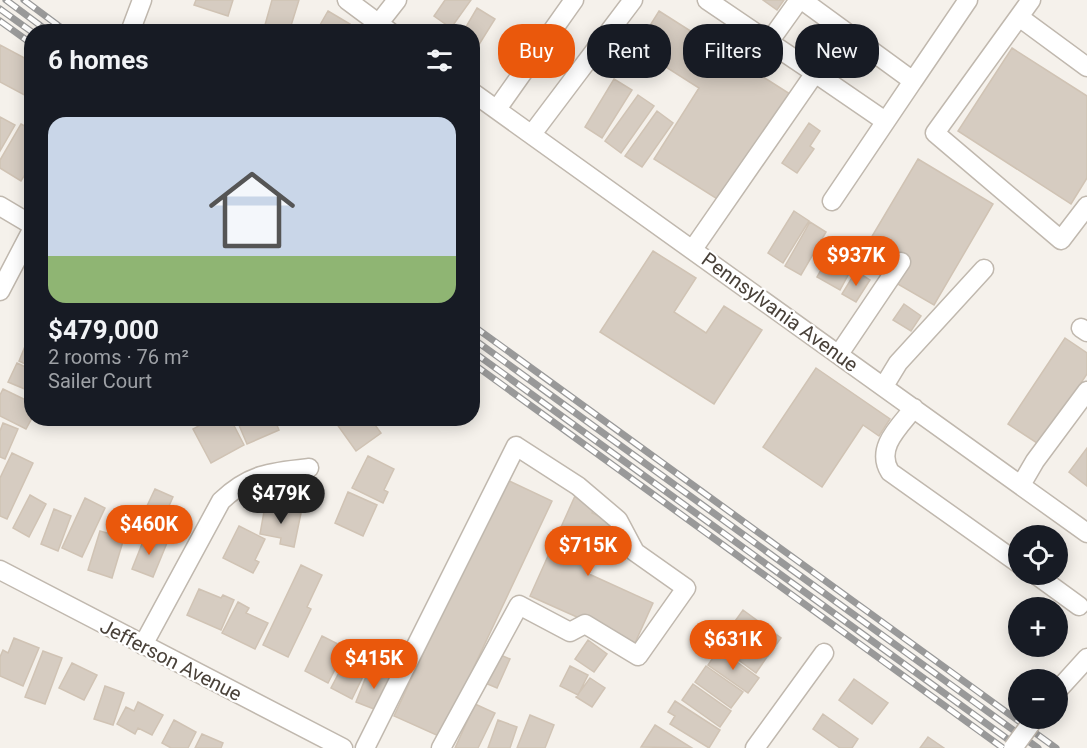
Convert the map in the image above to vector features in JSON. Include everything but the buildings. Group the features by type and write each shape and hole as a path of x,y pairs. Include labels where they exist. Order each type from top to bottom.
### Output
{"street":[{"path":"385,24 397,0"},
{"path":"497,109 574,0"},
{"path":"532,134 633,0"},
{"path":"707,0 742,24"},
{"path":"782,24 800,0 913,81"},
{"path":"832,201 968,0"},
{"path":"1031,0 935,133 1061,240 1087,206"},
{"path":"132,24 137,2"},
{"path":"356,2 381,24"},
{"path":"1019,17 1087,67"},
{"path":"693,249 812,78"},
{"path":"822,78 885,121"},
{"name":"Pennsylvania Avenue","path":"480,97 1087,533"},
{"path":"0,206 24,220"},
{"path":"0,291 24,245"},
{"path":"839,354 901,262"},
{"path":"884,386 898,363 984,268"},
{"path":"1021,485 1035,461 1087,390"},
{"path":"914,408 898,427 885,449 885,464 890,472 1008,556"},
{"path":"365,748 516,446 578,486 618,520 635,552 686,588 638,656 585,624 570,632 519,605 441,748"},
{"path":"143,645 221,501 235,488 250,479 309,468"},
{"name":"Jefferson Avenue","path":"0,570 343,748"},
{"path":"1050,585 1079,606"},
{"path":"755,748 824,653"},
{"path":"1068,679 1087,658"},
{"path":"1013,748 1027,729"}],"railway":[{"path":"6,0 38,24"},
{"path":"24,0 56,24"},
{"path":"0,9 24,26"},
{"path":"0,21 24,38"},
{"path":"480,331 1056,748"},
{"path":"480,344 1038,748"},
{"path":"480,357 1020,748"},
{"path":"480,369 1003,748"}]}
